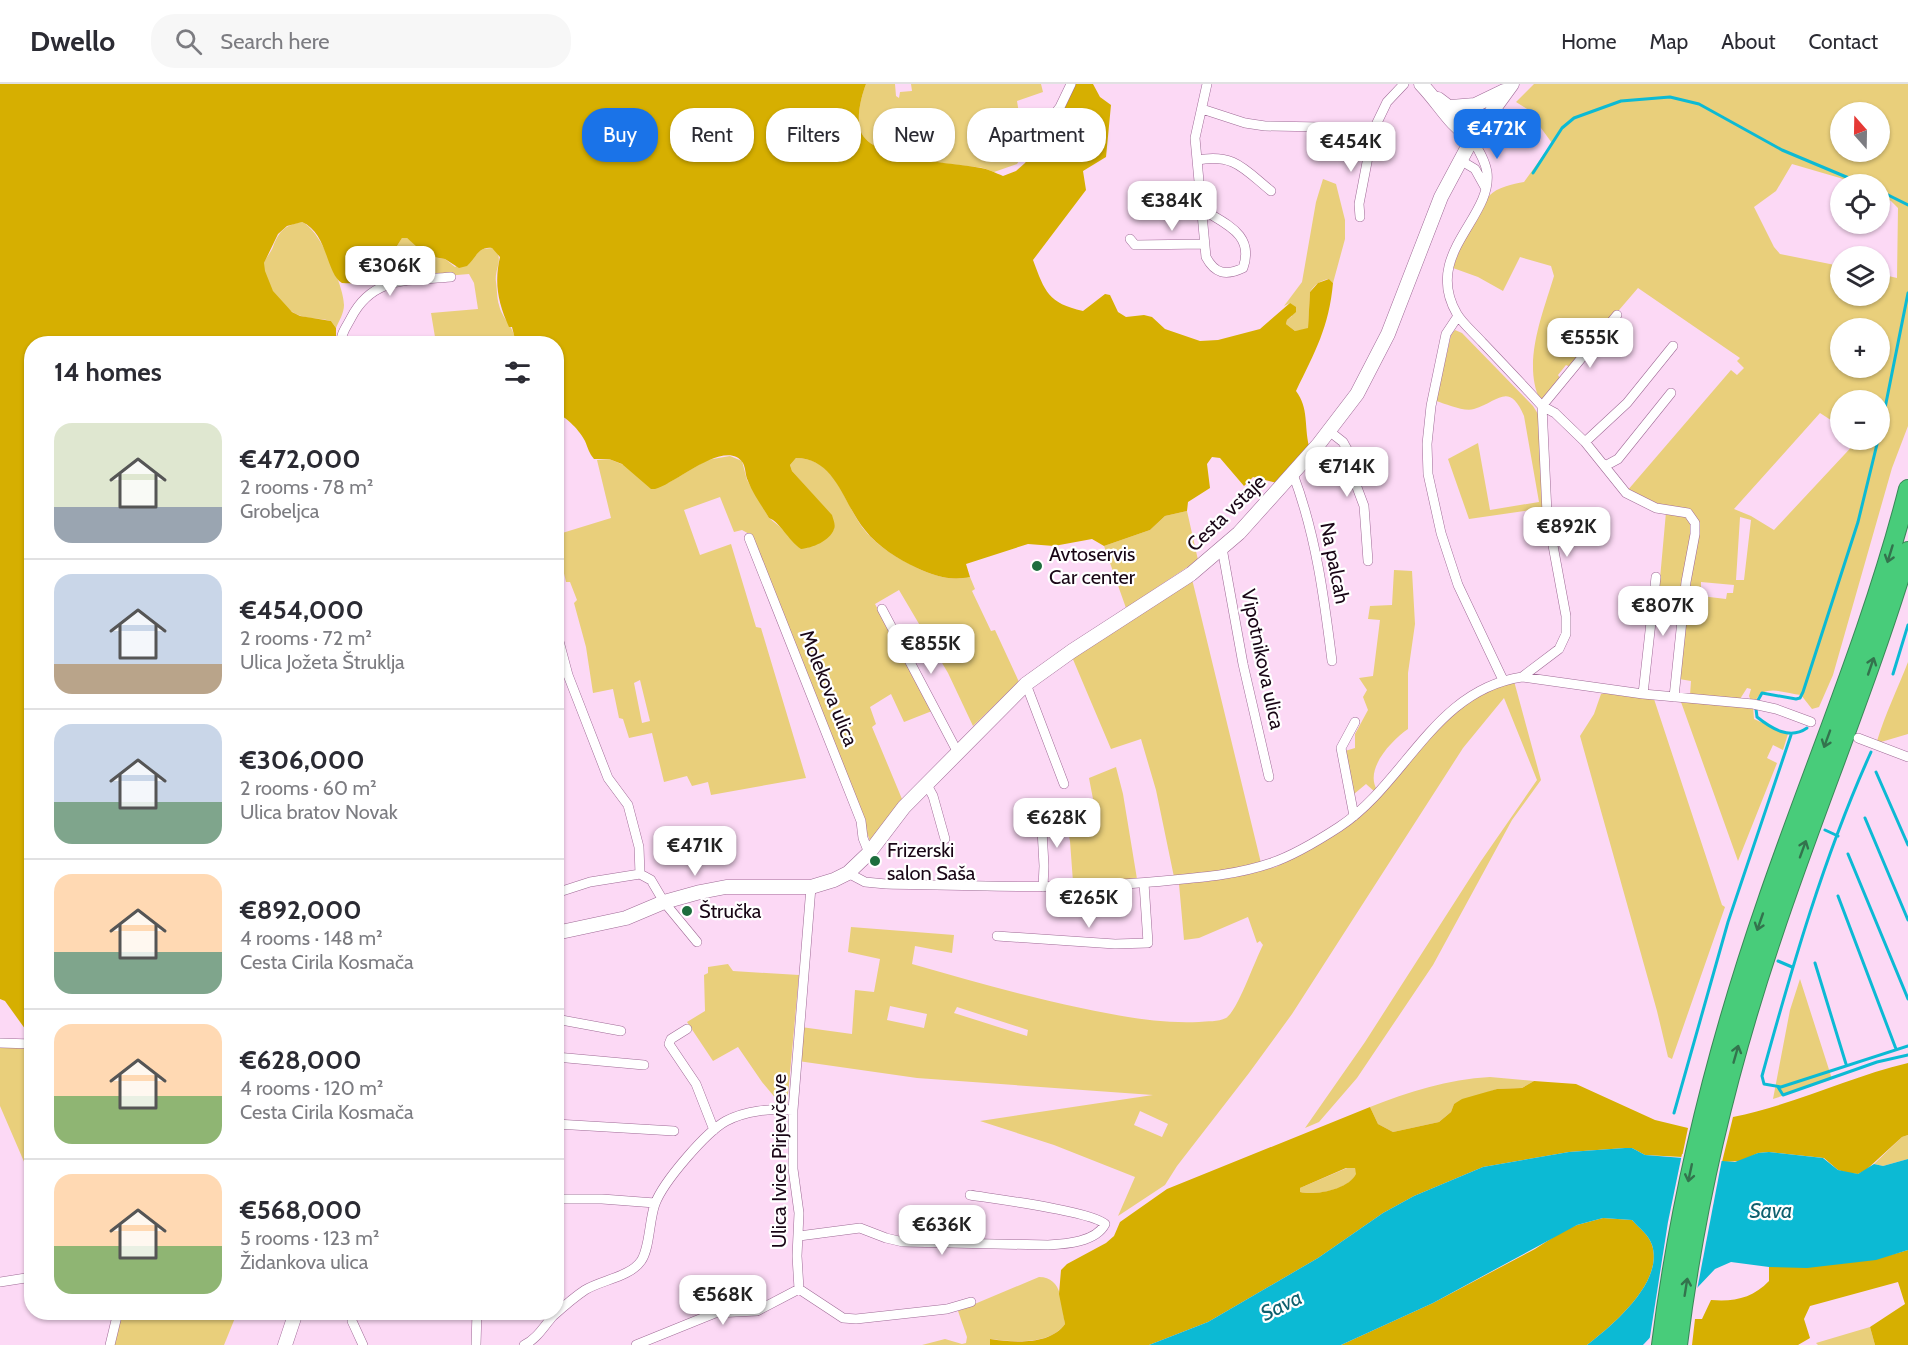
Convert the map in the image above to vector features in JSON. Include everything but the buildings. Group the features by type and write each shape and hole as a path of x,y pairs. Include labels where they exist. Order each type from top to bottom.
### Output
{"highway":[{"path":"1661,1345 1676,1241 1702,1116 1745,966 1861,642 1908,489"},
{"path":"1678,1345 1694,1238 1721,1111 1772,937 1866,678 1908,551"}],"main road":[{"path":"1421,84 1433,96 1453,126 1472,139"},
{"path":"1451,107 1475,105 1509,87"},
{"name":"Cesta vstaje","path":"848,873 869,852 904,807 1026,684 1091,638 1164,593 1222,548 1239,533 1293,474 1357,394 1375,362 1441,197 1472,139 1509,87"},
{"path":"1433,96 1451,107 1467,121 1472,139"},
{"path":"564,931 626,918 664,902 726,887 811,887 848,873"},
{"path":"285,1345 293,1320"}],"street":[{"path":"1060,108 1071,84"},
{"path":"1202,209 1235,231 1244,241 1247,249 1243,268 1227,274 1212,268 1206,257 1195,138 1207,84"},
{"path":"1360,217 1359,204 1373,131 1387,102 1404,84"},
{"path":"1202,109 1227,118 1265,126 1321,127 1349,138 1361,137 1373,131"},
{"path":"1472,139 1485,166 1486,189 1481,203 1452,254 1449,287 1458,316 1542,405 1555,413 1585,442 1626,493 1644,504 1688,513 1693,519 1695,528 1686,582 1674,697"},
{"path":"1197,159 1228,158 1271,191"},
{"path":"1460,160 1475,169 1486,189"},
{"path":"1130,239 1135,245 1146,247 1204,244"},
{"path":"341,336 356,309 380,285 451,277"},
{"path":"1522,677 1559,649 1566,634 1566,616 1547,513 1542,405 1617,315"},
{"path":"1458,316 1446,334 1431,406 1427,444 1428,474 1441,532 1458,585 1503,680"},
{"path":"1585,442 1627,403 1673,346"},
{"path":"1605,466 1618,459 1671,393"},
{"path":"1329,431 1343,442 1364,506 1368,561"},
{"name":"Na palcah","path":"1293,474 1313,534 1324,592 1332,661"},
{"name":"Molekova ulica","path":"749,538 821,716 861,821 863,838 869,852"},
{"name":"Vipotnikova ulica","path":"1222,548 1243,664 1269,777"},
{"path":"1643,694 1656,577"},
{"path":"882,609 958,753"},
{"path":"564,660 608,778 628,805 639,847 640,874"},
{"path":"848,873 865,882 886,884 1043,886 1144,883 1215,876 1274,863 1323,837 1362,811 1410,752 1441,720 1468,698 1503,680 1522,677 1643,694 1753,704 1776,709 1811,722"},
{"path":"1026,684 1064,784"},
{"path":"1354,816 1341,748 1355,722"},
{"path":"1858,738 1908,757"},
{"path":"927,785 933,796 945,839"},
{"path":"1041,811 1043,886"},
{"path":"564,890 590,882 640,874 651,880 664,902 697,942"},
{"path":"997,936 1115,944 1148,943 1144,883"},
{"name":"Ulica Ivice Pirjevčeve","path":"799,1289 797,1256 799,1236 793,1170 793,1110 811,887"},
{"path":"564,1020 621,1031"},
{"path":"687,1029 669,1044 696,1084 714,1131"},
{"path":"0,1043 24,1044"},
{"path":"564,1058 644,1065"},
{"path":"564,1307 587,1289 635,1268 643,1260 655,1203 681,1164 714,1131 726,1121 750,1113 777,1108 793,1110"},
{"path":"564,1124 674,1131"},
{"path":"799,1236 860,1228 903,1242 1048,1245 1080,1240 1104,1227 1104,1222 1092,1217 970,1195"},
{"path":"564,1199 655,1203"},
{"path":"0,1282 24,1278"},
{"path":"636,1345 715,1313 757,1311 799,1289 843,1317 856,1319 947,1309 970,1302"},
{"path":"110,1345 116,1320"},
{"path":"476,1345 477,1320"},
{"path":"524,1345 535,1338 552,1320"},
{"path":"352,1321 363,1345"}],"shaded area":[{"path":"0,84 866,84 860,108 766,108 766,162 861,162 861,132 873,145 873,162 937,162 984,169 1003,176 1016,171 1026,162 1098,162 1083,171 1086,190 1033,260 1045,288 1055,300 1083,311 1105,294 1110,295 1118,312 1126,317 1144,315 1152,317 1165,329 1200,341 1218,340 1260,329 1290,303 1296,307 1296,312 1286,324 1295,331 1308,328 1310,292 1318,283 1329,279 1333,283 1325,326 1296,391 1305,411 1309,446 1277,483 1253,477 1244,486 1220,458 1212,457 1207,464 1210,488 1188,502 1187,511 1165,516 1150,530 1104,546 1092,539 1054,546 1028,544 966,564 970,577 956,578 943,577 924,571 882,547 857,519 830,474 810,460 796,458 790,465 792,471 832,515 835,526 825,540 801,549 777,523 769,518 750,486 743,463 735,456 713,459 655,489 651,489 622,464 609,459 594,459 583,437 564,418 564,336 514,336 512,327 509,327 502,310 498,293 497,276 500,257 492,248 483,249 467,266 459,268 445,259 427,256 407,238 402,238 397,246 397,280 342,283 333,271 317,235 311,227 302,222 287,226 278,234 264,263 265,271 273,291 292,312 300,316 331,321 336,328 336,336 24,336 24,1027 5,1001 0,999"},
{"path":"866,84 895,84 896,96 899,98 900,92 912,91 911,84 1041,84 1043,92 1017,101 1018,108 967,108 967,162 1018,162 994,172 983,168 936,162 955,162 955,108 873,108 873,144 861,131 861,102"},
{"path":"1075,84 1093,84 1100,97 1111,105 1106,157 1106,108 1063,108"},
{"path":"1534,84 1908,84 1908,426 1892,468 1833,675 1819,707 1812,709 1801,695 1775,691 1763,693 1755,702 1751,701 1749,696 1751,689 1747,688 1740,699 1690,695 1691,681 1679,679 1695,515 1655,506 1627,491 1731,370 1737,375 1744,368 1737,361 1740,358 1638,288 1570,367 1566,365 1558,375 1560,378 1544,399 1540,400 1535,386 1534,354 1540,322 1554,276 1551,266 1520,257 1503,291 1478,277 1453,268 1469,230 1489,196 1501,188 1524,182 1552,143 1527,109 1516,102","holes":["1830,390 1890,390 1890,450 1849,450 1774,530 1734,509 1820,413 1830,420","1740,517 1751,520 1744,580 1736,580","1701,582 1734,585 1733,593 1727,593 1726,599 1701,596"]},
{"path":"1323,179 1336,184 1345,220 1345,239 1333,283 1329,279 1323,280 1310,292 1308,329 1295,331 1286,324 1292,316 1290,303 1284,306 1302,282 1316,202"},
{"path":"302,222 316,235 330,259 340,285 344,308 336,328 331,321 305,317 291,311 276,296 265,276 264,263 280,233 291,225"},
{"path":"402,238 407,238 431,257 445,259 455,267 483,249 492,248 496,251 499,259 496,277 498,303 514,336 435,336 431,313 478,309 474,283 469,274 397,280 397,246"},
{"path":"1455,330 1462,333 1533,406 1538,414 1544,508 1469,519 1448,459 1478,443 1490,510 1539,502 1524,416 1513,399 1502,397 1470,410 1436,401 1451,335"},
{"path":"730,456 742,461 747,480 769,518 806,548 819,543 834,529 831,515 792,471 790,465 796,458 809,460 820,465 829,473 862,527 880,545 902,560 930,573 949,578 970,577 975,589 972,591 991,631 995,630 1019,682 973,726 948,673 899,590 875,604 932,711 904,722 891,694 870,707 876,724 872,727 902,799 870,841 810,680 751,535 742,530 734,532 720,497 684,510 700,555 731,544 756,627 761,628 806,778 711,795 708,782 692,786 687,776 664,782 652,733 629,738 623,719 619,718 613,689 593,693 586,647 574,603 577,600 570,582 566,582 564,574 564,532 611,518 597,460 609,459 668,483 707,460","holes":["640,680 650,721 642,723 634,683"]},
{"path":"1187,511 1198,560 1126,608 1104,546 1150,530 1165,516"},
{"path":"1666,512 1688,516 1694,526 1682,604 1658,601"},
{"path":"1394,570 1412,571 1415,624 1408,673 1408,729 1395,740 1377,764 1374,782 1377,790 1375,792 1366,784 1354,794 1345,751 1355,748 1355,734 1368,710 1363,697 1367,690 1359,678 1373,676 1380,620 1368,619 1370,606 1392,605"},
{"path":"1192,579 1261,863 1255,866 1174,877 1156,790 1141,739 1111,749 1072,657"},
{"path":"1908,662 1908,734 1881,742 1877,741 1888,711"},
{"path":"1514,681 1541,780 1512,820 1433,965 1357,1078 1319,1122 1305,1128 1365,1042 1481,861 1537,780 1504,698 1463,748 1292,1014 1249,1073 1177,1166 1165,1185 1118,1216 1135,1177 1054,1145 980,1121 1153,1095 917,1078 798,1061 801,1027 852,1034 855,990 874,992 880,959 848,952 851,927 954,935 952,953 915,946 912,964 1038,998 1154,1021 1199,1022 1226,1018 1235,1006 1263,945 1260,941 1257,943 1248,917 1199,938 1184,940 1179,884 1210,881 1276,867 1341,830 1428,738 1457,711 1487,691","holes":["890,1006 927,1014 924,1028 887,1020","957,1007 1028,1030 1027,1036 954,1013","1140,1111 1168,1124 1162,1137 1134,1125"]},
{"path":"1601,694 1654,699 1722,905 1725,907 1672,1059 1668,1057 1580,736 1594,714"},
{"path":"1681,702 1753,706 1754,719 1788,734 1783,750 1773,745 1767,758 1777,763 1738,861"},
{"path":"1116,767 1123,794 1137,879 1092,879 1073,882 1070,841 1062,804 1093,799 1089,778"},
{"path":"728,964 733,971 799,975 787,1106 783,1107 762,1082 738,1047 713,1061 687,1022 705,1011 704,975 708,973 708,967"},
{"path":"1800,979 1832,1079 1773,1099 1790,1010"},
{"path":"0,1045 24,1047 24,1162 0,1106"},
{"path":"1908,1063 1908,1135 1902,1137 1866,1170 1858,1174 1848,1173 1838,1170 1824,1158 1769,1152 1758,1153 1742,1161 1722,1162 1733,1117"},
{"path":"1490,1077 1534,1081 1522,1088 1497,1089 1454,1104 1451,1112 1439,1122 1393,1132 1378,1124 1370,1107 1428,1087 1459,1080"},
{"path":"1534,1081 1576,1084 1655,1120 1688,1128 1682,1157 1645,1155 1632,1148 1625,1148 1569,1152 1483,1167 1414,1196 1383,1213 1318,1258 1208,1322 1149,1345 990,1345 990,1339 1031,1341 1050,1336 1058,1331 1065,1324 1059,1294 1061,1270 1067,1264 1106,1243 1114,1236 1120,1222 1167,1189 1370,1107 1378,1124 1393,1132 1439,1122 1451,1112 1454,1104 1462,1099 1497,1089 1522,1088","holes":["1346,1168 1355,1168 1356,1174 1346,1184 1322,1192 1300,1192 1300,1188"]},
{"path":"1908,1135 1908,1159 1883,1166 1874,1164 1902,1137"},
{"path":"1347,1168 1355,1168 1357,1174 1347,1184 1323,1192 1300,1192 1300,1188"},
{"path":"1603,1218 1632,1220 1651,1241 1654,1259 1644,1288 1634,1301 1610,1326 1587,1345 1341,1345 1433,1303 1535,1249 1563,1231"},
{"path":"1908,1250 1908,1345 1875,1345 1870,1327 1905,1304 1898,1282 1810,1306 1804,1319 1810,1338 1798,1345 1692,1345 1695,1319 1702,1319 1711,1300 1728,1300 1750,1295 1769,1281 1769,1267 1822,1265 1873,1259"},
{"path":"1039,1277 1053,1282 1060,1293 1065,1324 1050,1336 1021,1341 990,1339 990,1345 922,1345 945,1339 966,1343 967,1337 958,1311"},
{"path":"119,1320 234,1320 224,1345 113,1345"},
{"path":"1870,1327 1875,1345 1818,1345 1816,1343"}],"water":[{"name":"Sava","path":"1632,1148 1645,1155 1735,1162 1758,1153 1769,1152 1823,1158 1838,1170 1858,1174 1874,1164 1883,1166 1908,1159 1908,1250 1876,1260 1807,1268 1769,1267 1731,1262 1715,1269 1643,1345 1587,1345 1610,1326 1634,1301 1644,1288 1654,1259 1651,1241 1632,1220 1603,1218 1577,1225 1433,1303 1341,1345 1149,1345 1208,1322 1318,1258 1383,1213 1414,1196 1483,1167 1569,1152"}],"pier":[{"path":"1682,1154 1722,1159 1697,1290 1649,1343 1668,1222"}],"waterway":[{"path":"1533,173 1562,128 1574,118 1621,101 1670,97 1699,104 1782,150 1839,174"},
{"path":"1890,196 1908,205"},
{"path":"1889,390 1908,293"},
{"path":"1757,702 1762,693 1796,699 1800,698 1803,692 1858,522 1876,450"},
{"path":"1893,674 1908,625"},
{"path":"1756,709 1757,717 1781,732 1794,733 1807,728"},
{"path":"1674,1113 1728,922 1791,735"},
{"path":"1871,752 1824,871 1797,953 1762,1076 1764,1084 1781,1087 1908,1046"},
{"path":"1876,772 1908,845"},
{"path":"1865,818 1908,920"},
{"path":"1825,830 1838,836"},
{"path":"1848,854 1908,999"},
{"path":"1838,896 1896,1049"},
{"path":"1778,961 1792,967"},
{"path":"1815,963 1846,1064"},
{"path":"1778,1087 1783,1095 1877,1062 1908,1055"}],"place":[{"name":"Avtoservis Car center","path":"1037,566"},
{"name":"Frizerski salon Saša","path":"875,861"},
{"name":"Štručka","path":"687,911"}]}
